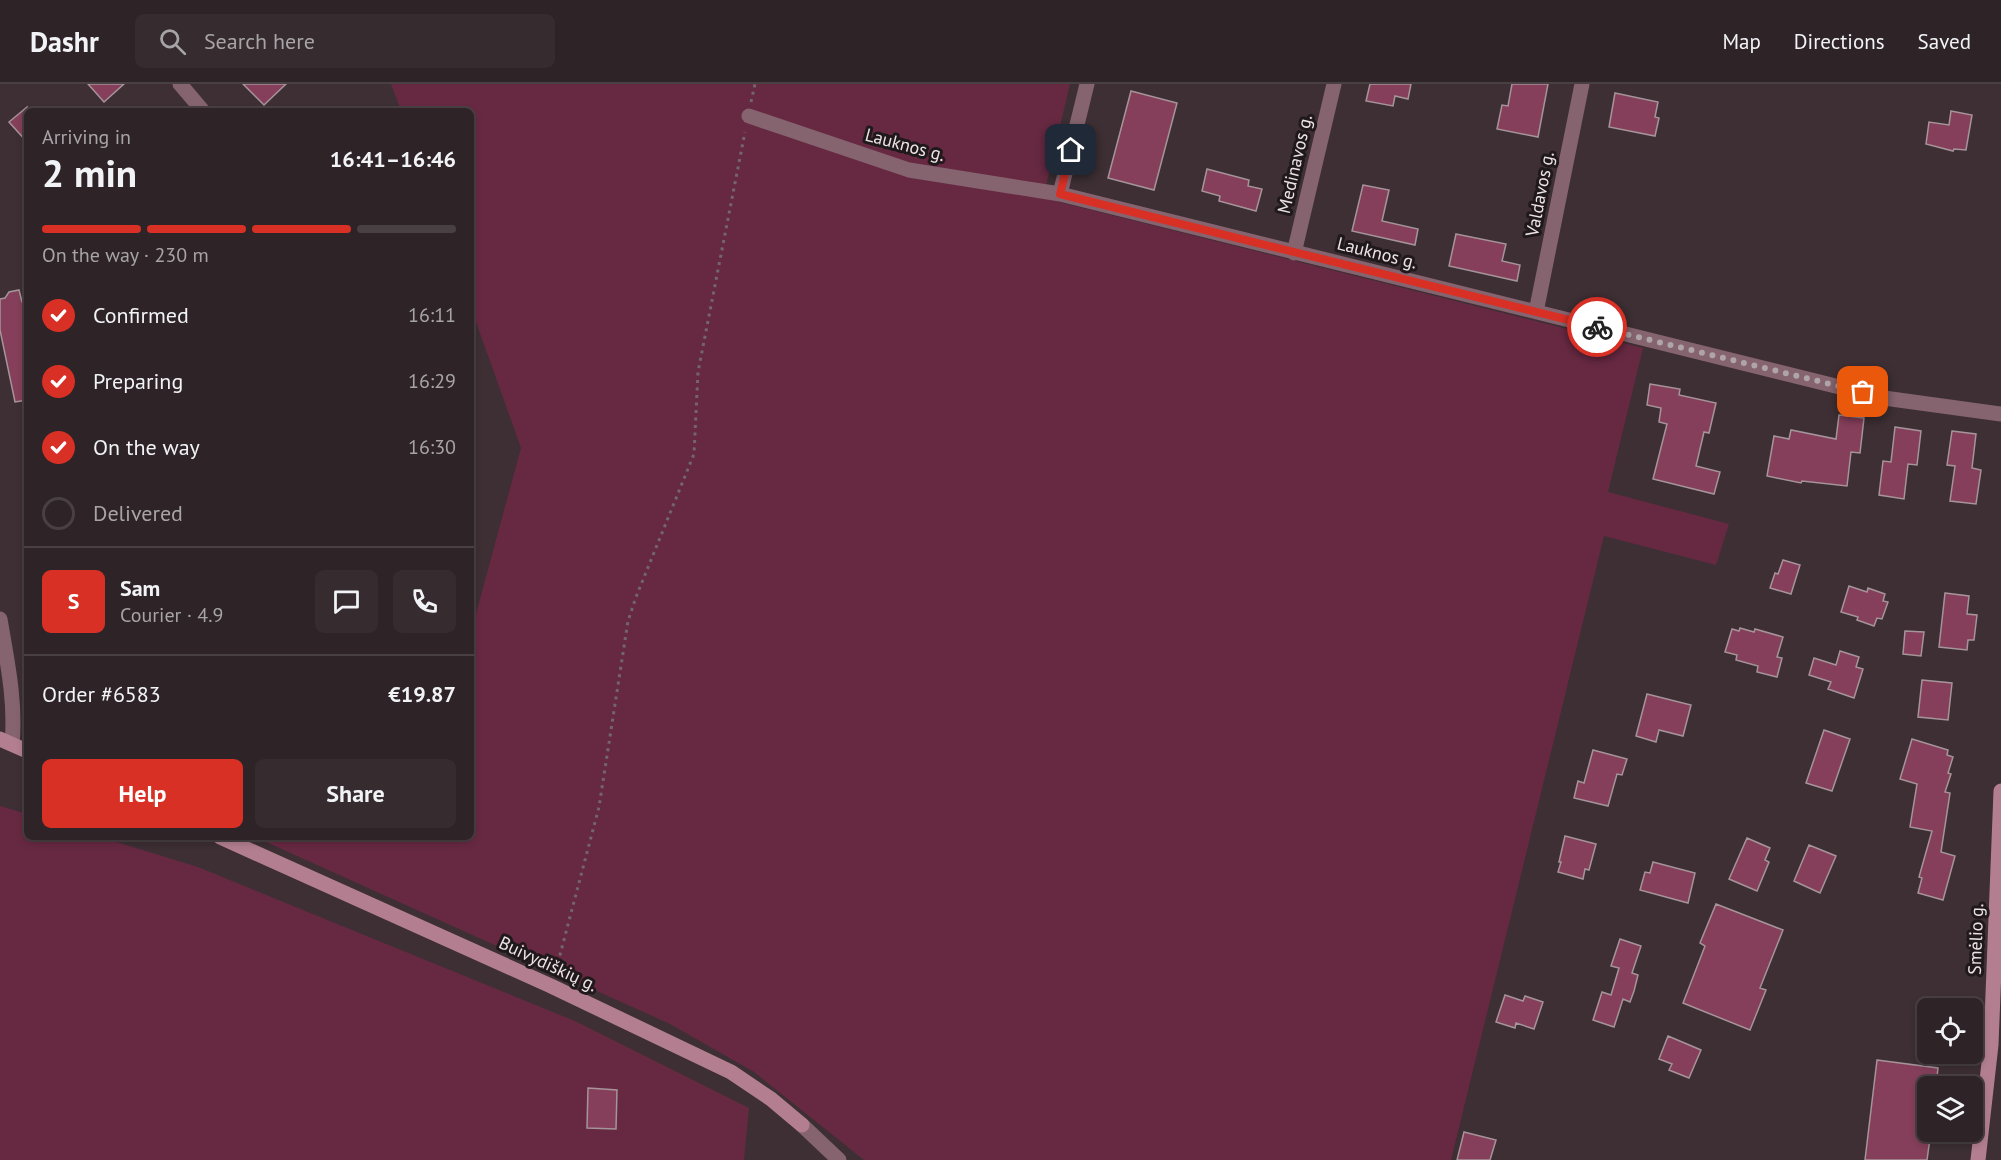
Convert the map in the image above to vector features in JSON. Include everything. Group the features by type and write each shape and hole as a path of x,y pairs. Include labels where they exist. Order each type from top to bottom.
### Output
{"main road":[{"path":"6,741 24,750"},
{"name":"Smėlio g.","path":"1978,1160 1991,1045 2001,791"},
{"name":"Buivydiškių g.","path":"247,842 731,1072 802,1125"}],"street":[{"path":"180,84 200,108"},
{"path":"1060,194 1087,84"},
{"name":"Medinavos g.","path":"1294,253 1334,84"},
{"name":"Valdavos g.","path":"1536,312 1582,84"},
{"name":"Lauknos g.","path":"749,116 909,170 1060,194 1884,398 2001,414"},
{"path":"0,619 12,692 13,727 6,741"},
{"name":"Buivydiškių g.","path":"802,1125 839,1160"}],"path":[{"path":"551,986 564,946 599,807 628,621 694,454 698,372 755,84"}],"shaded area":[{"path":"391,84 1070,84 1043,198 1643,348 1608,492 1729,524 1716,565 1604,536 1451,1160 864,1160 754,1072 670,1024 262,840 474,840 474,621 521,448 474,316 474,108 400,108"},
{"path":"0,806 24,813 24,840 110,840 198,867 575,1021 749,1108 744,1160 0,1160"}],"building":[{"path":"88,84 124,84 104,102"},
{"path":"243,84 286,84 264,105"},
{"path":"1370,84 1411,84 1408,99 1395,96 1393,106 1366,101"},
{"path":"1512,84 1548,84 1538,137 1497,129 1502,105 1508,106"},
{"path":"1131,91 1177,103 1154,190 1108,178"},
{"path":"1615,93 1658,102 1655,117 1659,118 1655,136 1609,127"},
{"path":"24,110 24,139 9,122"},
{"path":"1951,111 1972,115 1966,150 1954,149 1953,151 1926,144 1929,122 1949,125"},
{"path":"1207,169 1249,180 1248,186 1262,189 1256,211 1219,201 1220,196 1202,191"},
{"path":"1363,185 1389,190 1382,221 1418,229 1415,245 1352,231"},
{"path":"1456,234 1506,244 1502,261 1520,265 1517,281 1449,266"},
{"path":"19,290 22,302 24,302 24,400 15,402 0,330 0,299 5,298 9,292"},
{"path":"1650,384 1680,389 1679,395 1716,403 1709,433 1704,432 1696,466 1720,472 1714,494 1653,479 1667,424 1659,422 1661,408 1647,405"},
{"path":"1839,415 1864,418 1860,453 1851,452 1847,486 1802,481 1801,483 1767,476 1774,436 1789,439 1791,430 1836,439"},
{"path":"1895,427 1921,431 1917,465 1908,464 1904,499 1879,495 1883,461 1891,462"},
{"path":"1952,431 1976,434 1972,468 1981,470 1976,504 1950,501 1955,466 1947,465"},
{"path":"1783,560 1800,565 1791,594 1770,588"},
{"path":"1849,586 1867,592 1868,588 1885,594 1883,601 1888,602 1882,619 1877,618 1874,626 1857,620 1858,617 1841,612"},
{"path":"1945,593 1969,596 1967,614 1977,615 1974,640 1968,640 1967,650 1939,647"},
{"path":"1740,628 1754,632 1755,629 1783,637 1777,657 1782,658 1777,677 1757,672 1758,666 1736,660 1737,655 1725,652 1732,629 1739,631"},
{"path":"1905,631 1924,632 1921,656 1903,654"},
{"path":"1840,651 1859,657 1856,667 1863,669 1854,698 1828,689 1831,682 1809,675 1814,658 1836,665"},
{"path":"1922,680 1952,683 1948,720 1918,717"},
{"path":"1647,694 1691,705 1683,736 1659,730 1656,742 1636,736"},
{"path":"1824,730 1850,739 1832,791 1806,783"},
{"path":"1912,739 1948,750 1947,755 1953,757 1948,773 1951,774 1945,792 1950,793 1941,852 1955,856 1943,900 1918,893 1922,878 1919,877 1932,831 1910,827 1917,784 1900,779"},
{"path":"1593,750 1627,759 1622,775 1617,774 1608,806 1574,798 1578,781 1584,783"},
{"path":"1565,836 1596,844 1589,870 1585,869 1583,879 1558,872"},
{"path":"1747,838 1770,848 1765,860 1769,862 1757,891 1729,879"},
{"path":"1809,845 1836,856 1820,893 1794,881"},
{"path":"1653,862 1695,873 1688,903 1640,890 1645,872 1650,873"},
{"path":"1716,904 1783,930 1760,988 1766,990 1750,1030 1683,1003 1705,946 1700,943"},
{"path":"1620,939 1641,946 1632,973 1638,975 1634,991 1630,1002 1623,999 1614,1027 1593,1020 1602,992 1611,995 1619,968 1611,966"},
{"path":"1505,995 1523,1001 1525,996 1543,1002 1534,1029 1516,1023 1515,1028 1496,1022"},
{"path":"1668,1036 1701,1050 1689,1078 1669,1070 1672,1064 1659,1059"},
{"path":"1877,1060 1938,1068 1937,1076 1917,1076 1917,1142 1929,1142 1927,1160 1865,1160"},
{"path":"588,1088 617,1090 616,1129 587,1128"},
{"path":"1464,1132 1496,1140 1490,1160 1457,1160"}],"way so far":[{"path":"1597,327 1863,392"}],"route":[{"path":"1071,150 1060,194 1597,327"}]}
